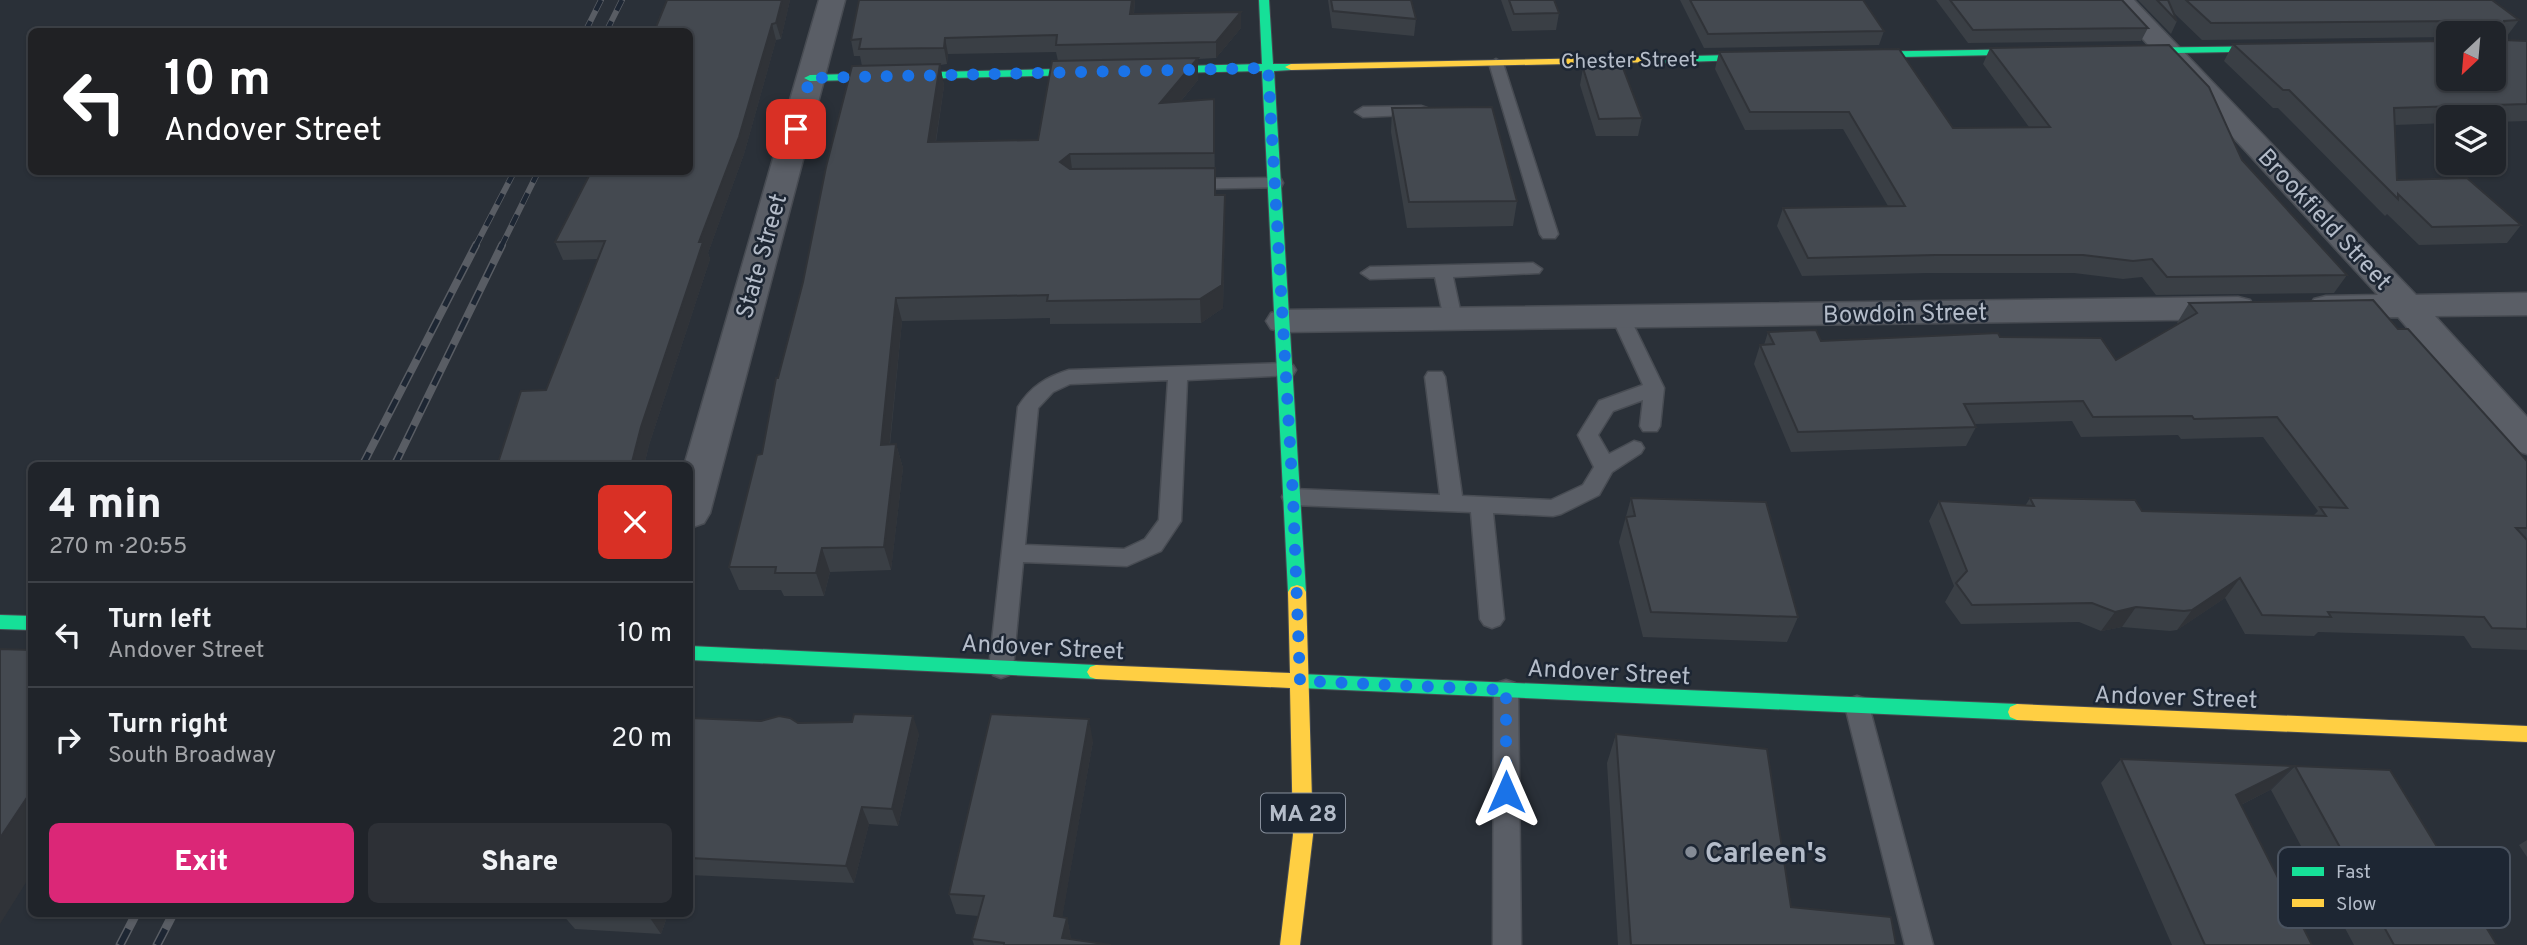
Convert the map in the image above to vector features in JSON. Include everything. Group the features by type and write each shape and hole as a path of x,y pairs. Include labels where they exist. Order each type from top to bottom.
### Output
{"main road":[{"name":"MA 28","path":"1264,0 1293,497 1300,681 1303,835 1290,945"},
{"path":"2099,51 2301,48"},
{"path":"1841,55 2058,52"},
{"name":"Chester Street","path":"810,78 1787,56"},
{"path":"0,622 28,624"},
{"name":"Andover Street","path":"693,653 2527,734"}],"street":[{"name":"State Street","path":"693,502 832,0"},
{"name":"Brookfield Street","path":"2120,0 2407,306 2527,441"},
{"name":"Bowdoin Street","path":"1283,321 2527,304"}],"lane":[{"path":"1496,63 1504,110 1549,234"},
{"path":"1363,112 1444,111"},
{"path":"1171,184 1275,183"},
{"path":"1370,273 1533,270"},
{"path":"1443,272 1453,318"},
{"path":"1620,317 1654,388 1650,426"},
{"path":"1001,668 1028,407 1038,393 1050,382 1069,377 1286,370"},
{"path":"1013,553 1127,558 1153,545 1170,521 1178,373"},
{"path":"1435,377 1452,502"},
{"path":"1624,414 1654,388"},
{"path":"1605,467 1588,435 1606,406 1654,388"},
{"path":"1605,467 1608,437"},
{"path":"1293,497 1553,508 1591,490 1605,467 1634,448"},
{"path":"1481,503 1492,619"},
{"path":"1506,690 1507,945"},
{"path":"1857,706 1919,945"}],"building":[{"path":"667,0 782,0 776,23 772,24 739,137 699,242 703,242 641,427 632,462 498,462 521,391 546,390 605,241 555,242 589,175 693,175 693,28 656,28"},
{"path":"859,0 1132,0 1130,14 1241,12 1216,42 1056,45 1057,35 945,38 944,48 859,49 861,39 851,40"},
{"path":"1331,0 1411,0 1416,19 1333,11"},
{"path":"1509,0 1554,0 1559,13 1514,14"},
{"path":"1690,0 1863,0 1884,31 1708,34"},
{"path":"1950,0 2122,0 2148,28 1973,30"},
{"path":"2157,0 2168,0 2177,21"},
{"path":"2186,0 2492,0 2519,20 2504,21 2211,23"},
{"path":"2506,40 2527,41 2527,104 2394,108 2397,180 2467,178 2521,225 2432,227 2398,194 2398,199 2289,90 2283,90 2233,44 2436,41 2436,91 2506,91"},
{"path":"2169,45 2209,87 2242,160 2347,275 2167,277 2152,259 2133,261 2083,255 1808,258 1783,208 1905,206 1849,112 1750,112 1719,52 1899,49 1953,128 2050,127 1990,48"},
{"path":"1198,58 1160,103 1214,99 1214,153 1070,154 1060,162 1070,169 1215,168 1215,195 1225,195 1222,285 1200,299 1047,301 1048,295 896,298 881,445 896,444 884,547 822,548 816,573 775,573 776,567 729,567 757,455 762,454 776,378 803,282 826,167 852,66 940,64 928,142 1038,140 1052,61"},
{"path":"1583,68 1623,68 1642,118 1599,119"},
{"path":"1492,107 1517,201 1409,202 1392,108"},
{"path":"2373,300 2398,329 2408,329 2527,461 2527,528 2516,528 2527,540 2527,629 2492,628 2484,617 2328,612 2331,617 2262,615 2240,578 2192,610 2184,611 2136,607 2115,612 2092,603 1972,605 1956,583 1967,571 1939,501 2034,506 2030,498 2135,500 2142,511 2326,516 2320,507 2347,508 2277,417 2093,417 2083,401 1964,404 1976,427 1798,432 1760,345 1774,344 1768,332 1816,330 1821,341 1998,333 2000,337 2101,338 2116,360 2197,313 2189,303"},
{"path":"1631,498 1766,502 1798,617 1651,612 1626,517 1635,516"},
{"path":"0,649 28,650 28,796 0,838"},
{"path":"854,714 913,716 892,809 862,807 846,866 693,858 693,718 761,721 779,716 798,723 852,722"},
{"path":"991,714 1089,719 1054,916 1067,918 1062,938 1111,945 1004,945 972,939 984,896 949,894"},
{"path":"1616,734 1767,749 1791,907 1891,917 1896,945 1631,945"},
{"path":"2121,759 2294,766 2236,795 2278,878 2278,928 2303,928 2312,945 2205,945"},
{"path":"2295,766 2390,770 2437,847 2340,847"},
{"path":"2385,928 2487,928 2497,945 2394,945"}],"railway":[{"path":"587,28 601,0"},
{"path":"608,28 622,0"},
{"path":"475,247 512,175"},
{"path":"501,247 537,175"},
{"path":"364,462 476,245"},
{"path":"396,462 502,245"},
{"path":"120,945 134,917"},
{"path":"157,945 171,917"}],"traffic: fast":[{"path":"1264,0 1297,592"},
{"path":"2121,51 2282,49"},
{"path":"1852,55 2040,52"},
{"path":"1651,60 1771,57"},
{"path":"810,78 1291,67"},
{"path":"0,622 28,623"},
{"path":"693,653 1096,672"},
{"path":"1300,681 2017,712"}],"traffic: slow":[{"path":"1291,67 1651,60"},
{"path":"1290,945 1303,835 1297,592"},
{"path":"1096,672 1300,681"},
{"path":"2017,712 2527,734"}],"place":[{"name":"Carleen's","path":"1691,852"}],"route":[{"path":"796,129 810,78 1268,68 1282,284 1300,681 1506,690 1506,792"}]}
